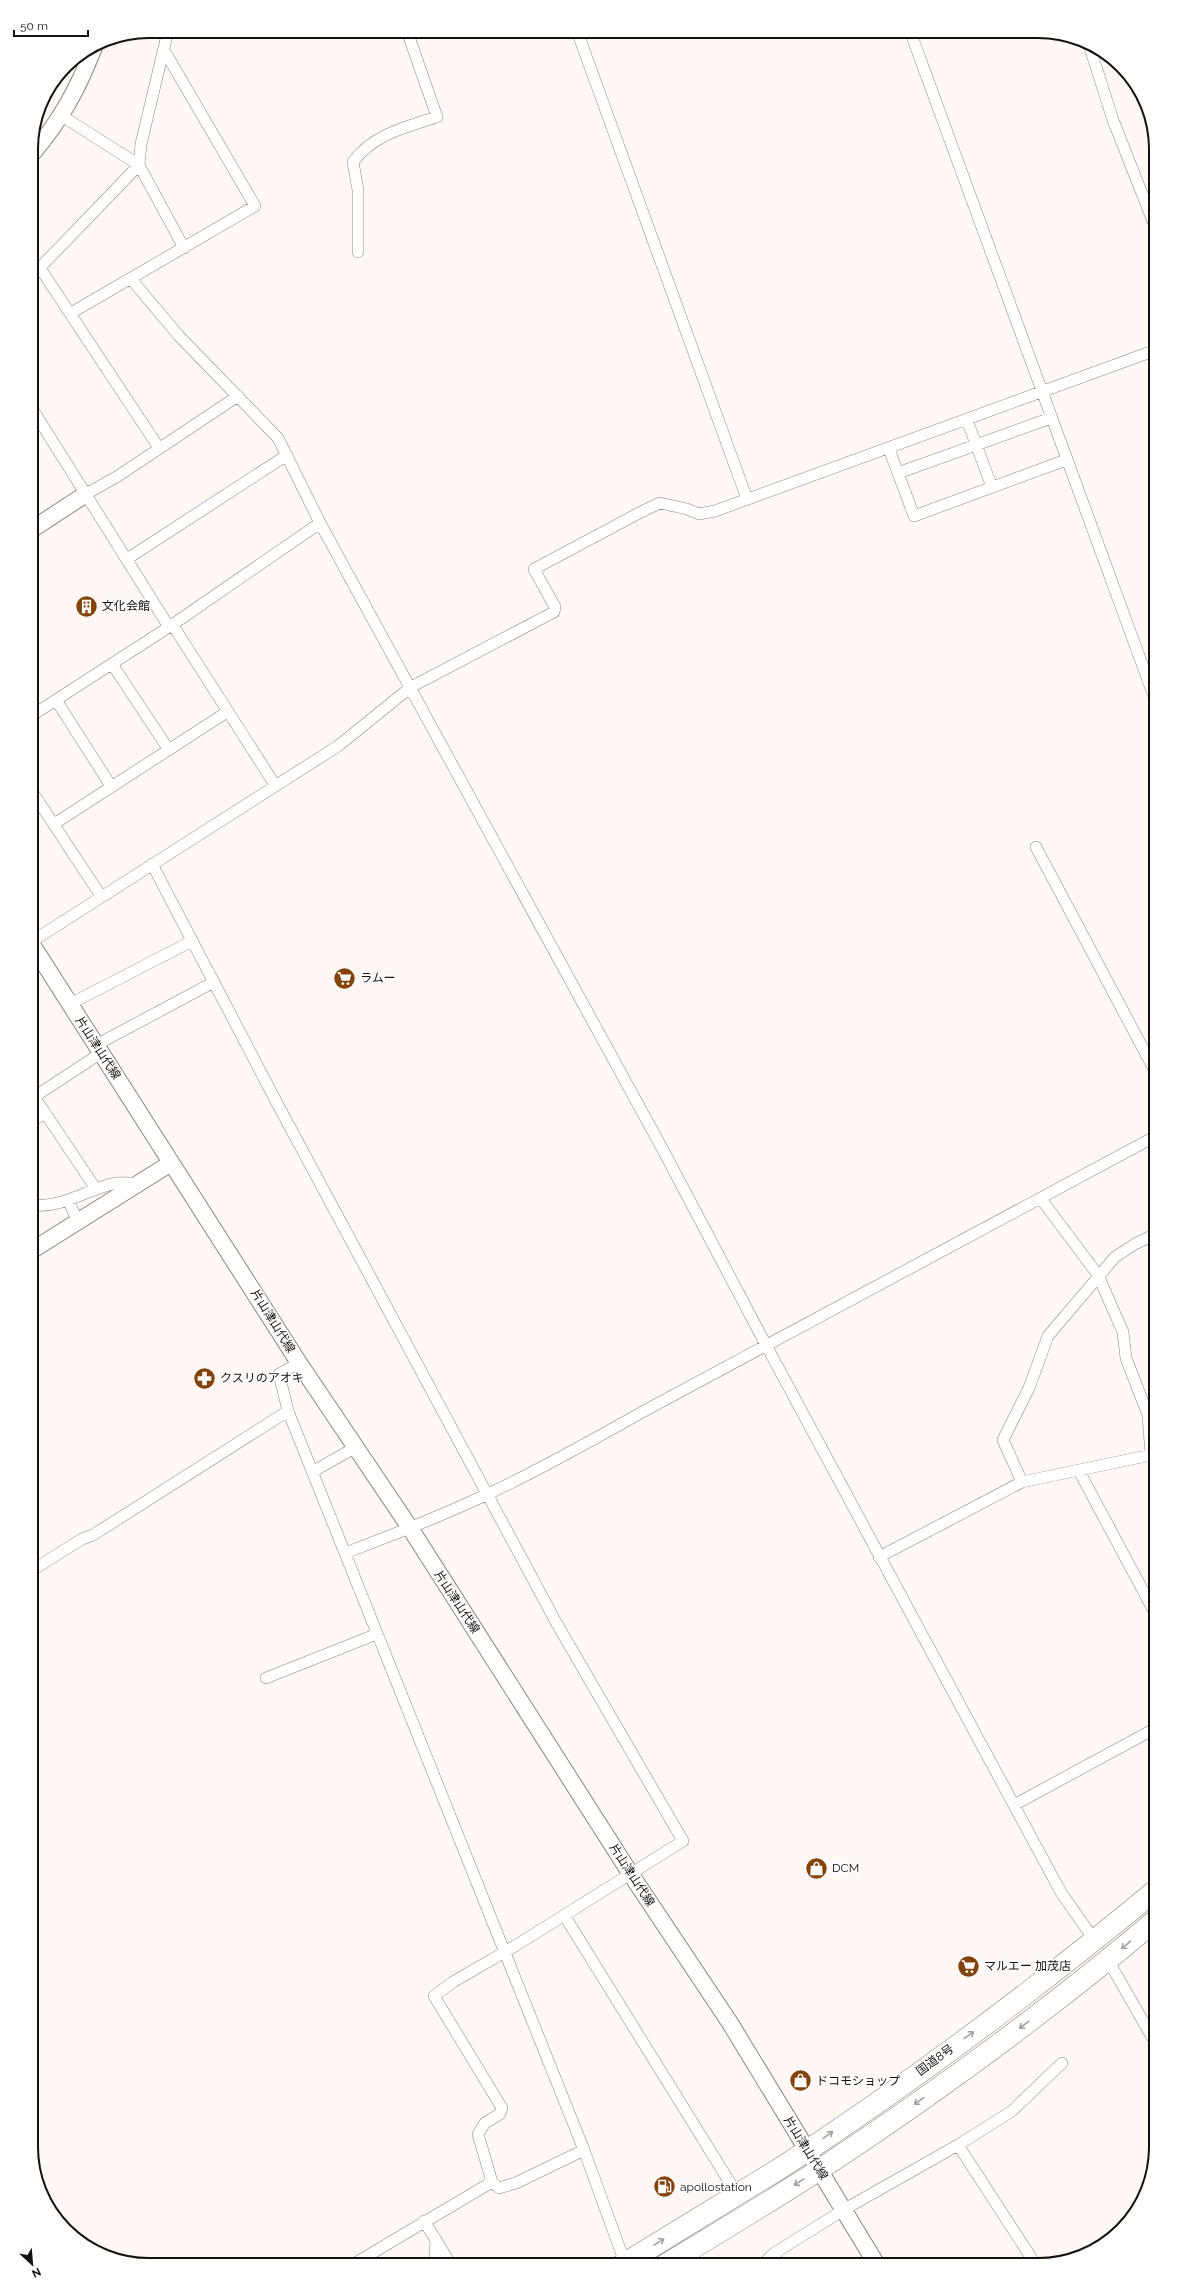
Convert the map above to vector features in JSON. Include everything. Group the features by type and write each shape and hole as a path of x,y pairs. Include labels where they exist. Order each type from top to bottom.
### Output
{"highway":[{"name":"国道8号","path":"634,2258 806,2150 922,2070 1094,1940 1149,1896"},
{"name":"国道8号","path":"675,2258 819,2170 971,2064 1108,1960 1149,1926"}],"main road":[{"path":"38,146 62,116 83,76 91,55"},
{"path":"38,525 86,494"},
{"name":"片山津山代線","path":"38,954 299,1362 410,1528 630,1873 730,2023 806,2150 845,2209 873,2258"},
{"path":"38,1247 171,1163"}],"street":[{"path":"158,448 71,313 40,268 138,165 141,144 167,38"},
{"path":"358,252 358,190 353,162 364,149 376,139 437,117 409,38"},
{"path":"580,38 747,499"},
{"path":"913,38 1041,392 1097,539 1149,683"},
{"path":"71,313 255,206 164,50"},
{"path":"1096,55 1113,120 1149,211"},
{"path":"62,116 138,165 184,248"},
{"path":"131,279 179,336 278,438 288,455 320,522 664,1150 879,1557 1062,1894 1094,1940"},
{"path":"38,938 101,896 338,746 411,687 554,612 555,607 534,569 660,503 670,504 699,514 747,499 889,449 1149,353"},
{"path":"86,494 238,396"},
{"path":"898,473 1051,418"},
{"path":"967,420 992,487"},
{"path":"38,428 86,494 170,626 275,785"},
{"path":"889,449 914,516 1066,460"},
{"path":"127,559 288,455"},
{"path":"38,712 170,626 320,522"},
{"path":"112,664 169,750"},
{"path":"56,700 111,786"},
{"path":"54,824 227,712"},
{"path":"38,800 101,896"},
{"path":"1036,847 1149,1060"},
{"path":"152,864 557,1624 683,1841 453,1982 434,1996 502,2108 500,2114 485,2123 478,2134 492,2182 499,2188 516,2184 584,2150"},
{"path":"70,1004 192,941"},
{"path":"38,1091 99,1049 214,982"},
{"path":"38,1102 96,1189"},
{"path":"38,1118 45,1113"},
{"path":"345,1553 410,1528 488,1494 565,1455 766,1345 1149,1140"},
{"path":"38,1206 44,1206 68,1200 96,1189 117,1183 138,1184"},
{"path":"1041,1199 1098,1275 1123,1332 1126,1358 1149,1408"},
{"path":"68,1200 78,1222"},
{"path":"1022,1482 1004,1446 1003,1440 1029,1388 1048,1336 1098,1275 1123,1251 1149,1238"},
{"path":"299,1362 279,1374 288,1411 584,2150 622,2258"},
{"path":"38,1567 93,1535 288,1411"},
{"path":"312,1472 356,1447"},
{"path":"879,1557 1022,1482 1149,1459"},
{"path":"1079,1471 1149,1602"},
{"path":"266,1678 377,1634"},
{"path":"1014,1805 1149,1732"},
{"path":"564,1915 737,2194"},
{"path":"1108,1960 1149,2032"},
{"path":"769,2258 845,2209 958,2145 1012,2111 1062,2063"},
{"path":"958,2145 1031,2258"},
{"path":"364,2258 492,2182"},
{"path":"424,2222 447,2258"},
{"path":"434,2258 436,2240"},
{"path":"773,2254 776,2258"}],"place":[{"name":"文化会館","path":"87,606"},
{"name":"ラムー","path":"345,978"},
{"name":"クスリのアオキ","path":"205,1378"},
{"name":"DCM","path":"817,1868"},
{"name":"マルエー 加茂店","path":"969,1966"},
{"name":"ドコモショップ","path":"801,2081"},
{"name":"apollostation","path":"665,2187"}]}
